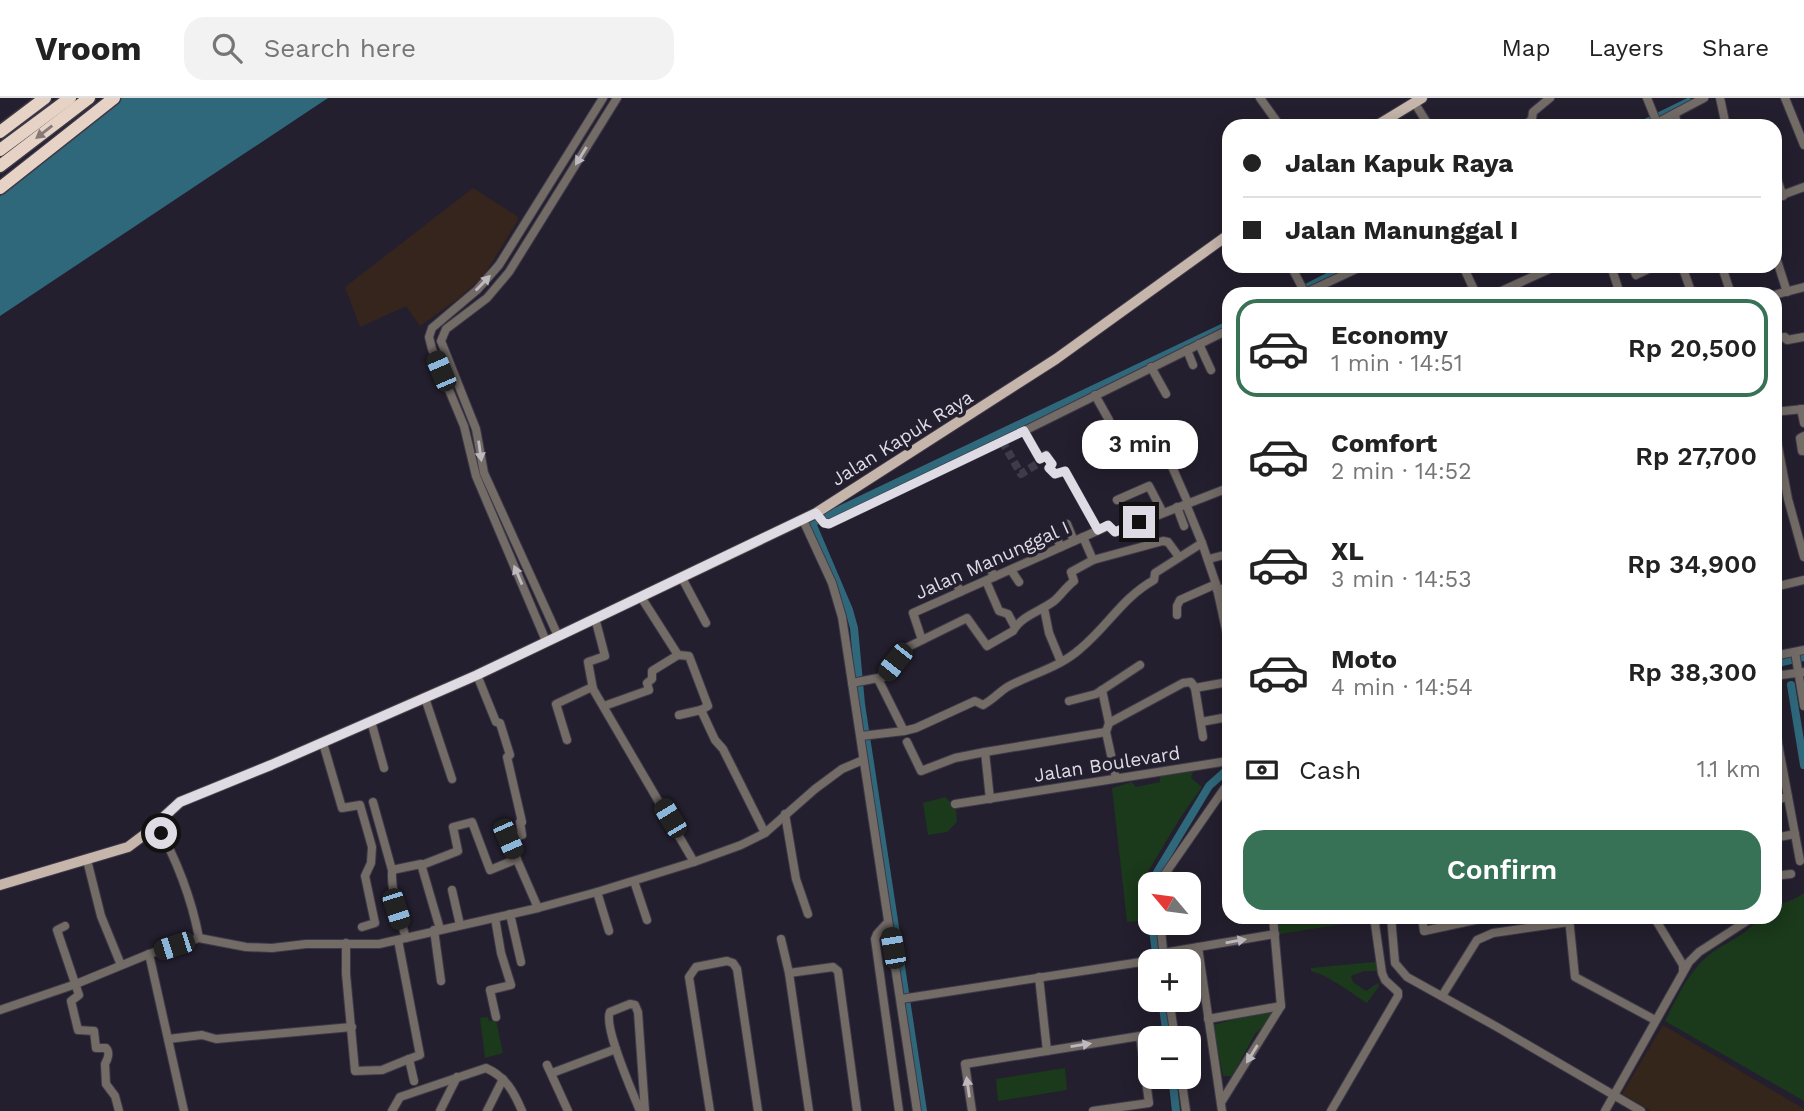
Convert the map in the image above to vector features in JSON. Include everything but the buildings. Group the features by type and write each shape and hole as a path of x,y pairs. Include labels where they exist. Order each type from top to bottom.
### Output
{"highway":[{"path":"0,132 45,98"},
{"path":"0,150 70,98"},
{"path":"0,166 89,98"},
{"path":"0,188 114,98"}],"main road":[{"path":"1388,119 1418,100"},
{"name":"Jalan Kapuk Raya","path":"0,885 128,847 180,802 477,675 544,637 595,618 803,520 819,517 1056,359 1222,239"}],"street":[{"path":"544,637 476,476 464,426 429,337 435,323 477,290 499,265 603,98"},
{"path":"556,632 484,473 476,429 441,341 446,329 486,298 509,272 617,98"},
{"path":"1259,98 1275,119"},
{"path":"1532,119 1533,112 1550,98"},
{"path":"1647,98 1654,119"},
{"path":"1661,119 1704,98"},
{"path":"1720,98 1724,119"},
{"path":"1785,98 1804,145"},
{"path":"1418,100 1426,119"},
{"path":"1675,114 1676,119"},
{"path":"1782,196 1804,187"},
{"path":"1312,287 1345,273"},
{"path":"1510,287 1541,273"},
{"path":"1781,273 1787,292"},
{"path":"1782,293 1804,287"},
{"path":"819,517 829,524 1222,333"},
{"path":"1782,338 1787,340 1804,337"},
{"path":"1199,344 1211,370"},
{"path":"1187,350 1193,365"},
{"path":"1151,368 1167,394"},
{"path":"1096,395 1109,420"},
{"path":"1782,411 1803,409 1804,423"},
{"path":"1024,431 1040,459 1046,456 1052,464 1049,468 1055,474 1065,471 1098,530"},
{"path":"1804,436 1800,438 1804,451"},
{"path":"1170,462 1209,559 1222,613"},
{"path":"1782,467 1804,556"},
{"path":"1117,500 1149,486 1163,513"},
{"name":"Jalan Manunggal I","path":"922,640 913,614 1108,525 1115,532 1222,490"},
{"path":"1177,507 1184,526"},
{"path":"803,520 838,600 865,735 863,760 902,998 917,1111"},
{"path":"1067,524 1074,541"},
{"path":"1053,531 1060,547"},
{"path":"1083,537 1093,560"},
{"path":"853,683 883,677 906,648 967,618 987,646 1056,600 1065,587 1074,581 1070,572 1093,560 1163,541 1168,542 1179,557"},
{"path":"1039,543 1044,554"},
{"path":"865,735 916,728 975,701 984,705 996,698 1005,688 1061,662 1099,632 1130,596 1154,580 1156,573 1202,543"},
{"path":"1209,559 1222,556"},
{"path":"989,565 999,611 1008,614 1014,627"},
{"path":"1011,570 1019,582"},
{"path":"954,576 960,592"},
{"path":"682,578 706,623"},
{"path":"1782,585 1804,580"},
{"path":"1177,615 1180,600 1222,587"},
{"path":"641,597 678,655"},
{"path":"1044,608 1049,633 1061,662"},
{"path":"595,618 605,656 588,662 593,689 694,862"},
{"path":"1799,653 1804,706"},
{"path":"604,706 649,690 647,682 652,679 652,670 678,655 689,656 708,705 701,710 679,715"},
{"path":"1069,701 1102,690 1140,666"},
{"path":"1782,675 1801,672"},
{"path":"477,675 496,722 500,723 510,755 507,757 522,822 522,835 508,839 538,908"},
{"path":"878,679 904,731"},
{"path":"907,742 921,771 955,758 1108,727 1183,683 1191,682 1195,688 1203,737"},
{"path":"1195,688 1222,683"},
{"path":"567,740 556,704 593,689"},
{"path":"1102,690 1116,778"},
{"path":"425,698 452,779"},
{"path":"701,710 765,833"},
{"path":"1201,722 1222,718"},
{"path":"371,721 384,768"},
{"path":"323,743 342,808 360,805 372,847 371,863 365,876 376,923 362,927"},
{"path":"985,752 990,799"},
{"path":"0,1010 199,938 246,947 272,948 306,944 379,944 597,892 741,845 765,833 842,769 863,760"},
{"name":"Jalan Boulevard","path":"955,803 1222,762"},
{"path":"1782,776 1800,861"},
{"path":"1166,872 1222,792"},
{"path":"1782,798 1788,797"},
{"path":"346,943 346,974 355,1071 382,1070 420,1055 391,879 392,870 373,802"},
{"path":"785,814 796,879 808,914"},
{"path":"392,870 422,864 458,851 453,827 472,822 490,870 517,859"},
{"path":"156,824 181,880 197,923 199,938"},
{"path":"1782,836 1795,834"},
{"path":"87,860 101,916 121,965"},
{"path":"422,864 437,930 441,981"},
{"path":"1782,875 1791,874"},
{"path":"634,881 646,920"},
{"path":"452,890 460,925"},
{"path":"597,892 609,931"},
{"path":"510,914 521,962"},
{"path":"495,918 501,953 511,985 490,990 496,1017"},
{"path":"888,922 875,939 899,1111"},
{"path":"1222,1101 1281,1006 1274,924"},
{"path":"1331,1111 1398,996 1398,992 1381,973 1375,924"},
{"path":"1392,924 1395,963 1406,977 1640,1111"},
{"path":"1423,924 1424,931 1456,924"},
{"path":"1442,996 1480,937 1544,924"},
{"path":"1569,924 1573,970 1577,979 1655,1020"},
{"path":"1658,924 1683,965 1683,971"},
{"path":"1605,1111 1683,971 1699,952 1742,924"},
{"path":"65,926 58,930 79,995 71,1001 78,1030 94,1031 96,1048 108,1049 105,1063 106,1084 115,1096 119,1111"},
{"path":"1201,950 1275,934"},
{"path":"781,939 789,973 809,1111"},
{"path":"149,954 184,1111"},
{"path":"710,1111 689,977 696,967 727,961 733,963 737,969 758,1111"},
{"path":"902,998 1138,962"},
{"path":"789,973 833,967 838,971 858,1111"},
{"path":"1201,971 1222,1111"},
{"path":"1039,977 1047,1051"},
{"path":"630,1004 635,1005 639,1025 642,1111 616,1049 608,1014 630,1004"},
{"path":"1208,1019 1281,1006"},
{"path":"168,1039 202,1035 216,1039 352,1027"},
{"path":"972,1111 965,1064 1140,1036 1149,1103 1093,1111"},
{"path":"552,1073 616,1049"},
{"path":"409,1059 414,1081"},
{"path":"547,1065 568,1111"},
{"path":"392,1111 398,1099 486,1068 503,1079 513,1090 522,1111"},
{"path":"440,1111 457,1077"},
{"path":"487,1111 503,1079"},
{"path":"1182,1089 1185,1111"}],"shaded area":[{"path":"473,188 517,216 518,220 483,277 420,326 406,306 360,327 345,287"},
{"path":"1663,1025 1804,1111 1651,1111 1622,1094"}],"green space":[{"path":"1193,771 1191,778 1202,787 1148,872 1138,872 1138,921 1127,922 1112,788 1132,782 1136,787 1160,782 1160,776"},
{"path":"945,797 956,808 957,822 947,832 928,835 923,803"},
{"path":"1804,893 1804,1101 1665,1021 1684,985 1702,961 1755,924 1782,924 1782,904"},
{"path":"1278,924 1343,924 1280,934"},
{"path":"1378,963 1381,976 1378,977 1376,971 1364,971 1351,976 1353,982 1366,991 1378,983 1379,986 1367,1003 1332,980 1311,971 1311,968"},
{"path":"1270,1010 1272,1018 1255,1034 1232,1076 1223,1076 1213,1025"},
{"path":"488,1017 489,1021 496,1020 503,1053 485,1058 480,1018"},
{"path":"1065,1068 1067,1090 998,1101 996,1079"}],"water":[{"path":"120,98 328,98 0,316 0,196"}],"waterway":[{"path":"1653,119 1688,102"},
{"path":"1308,287 1335,273"},
{"path":"923,1111 861,704 854,628 812,523 1222,328"},
{"path":"1782,662 1804,657"},
{"path":"1791,685 1804,765"},
{"path":"1157,872 1209,786 1222,774"},
{"path":"1154,935 1155,949"},
{"path":"1164,1012 1165,1026"},
{"path":"1173,1089 1176,1111"}],"tunnel":[{"path":"1002,441 1021,474 1040,459"}],"route":[{"path":"161,833 156,824 180,802 477,675 816,513 824,523 829,524 1024,431 1040,459 1046,456 1052,464 1049,468 1055,474 1065,471 1098,530 1108,525 1115,532 1139,522"}]}
